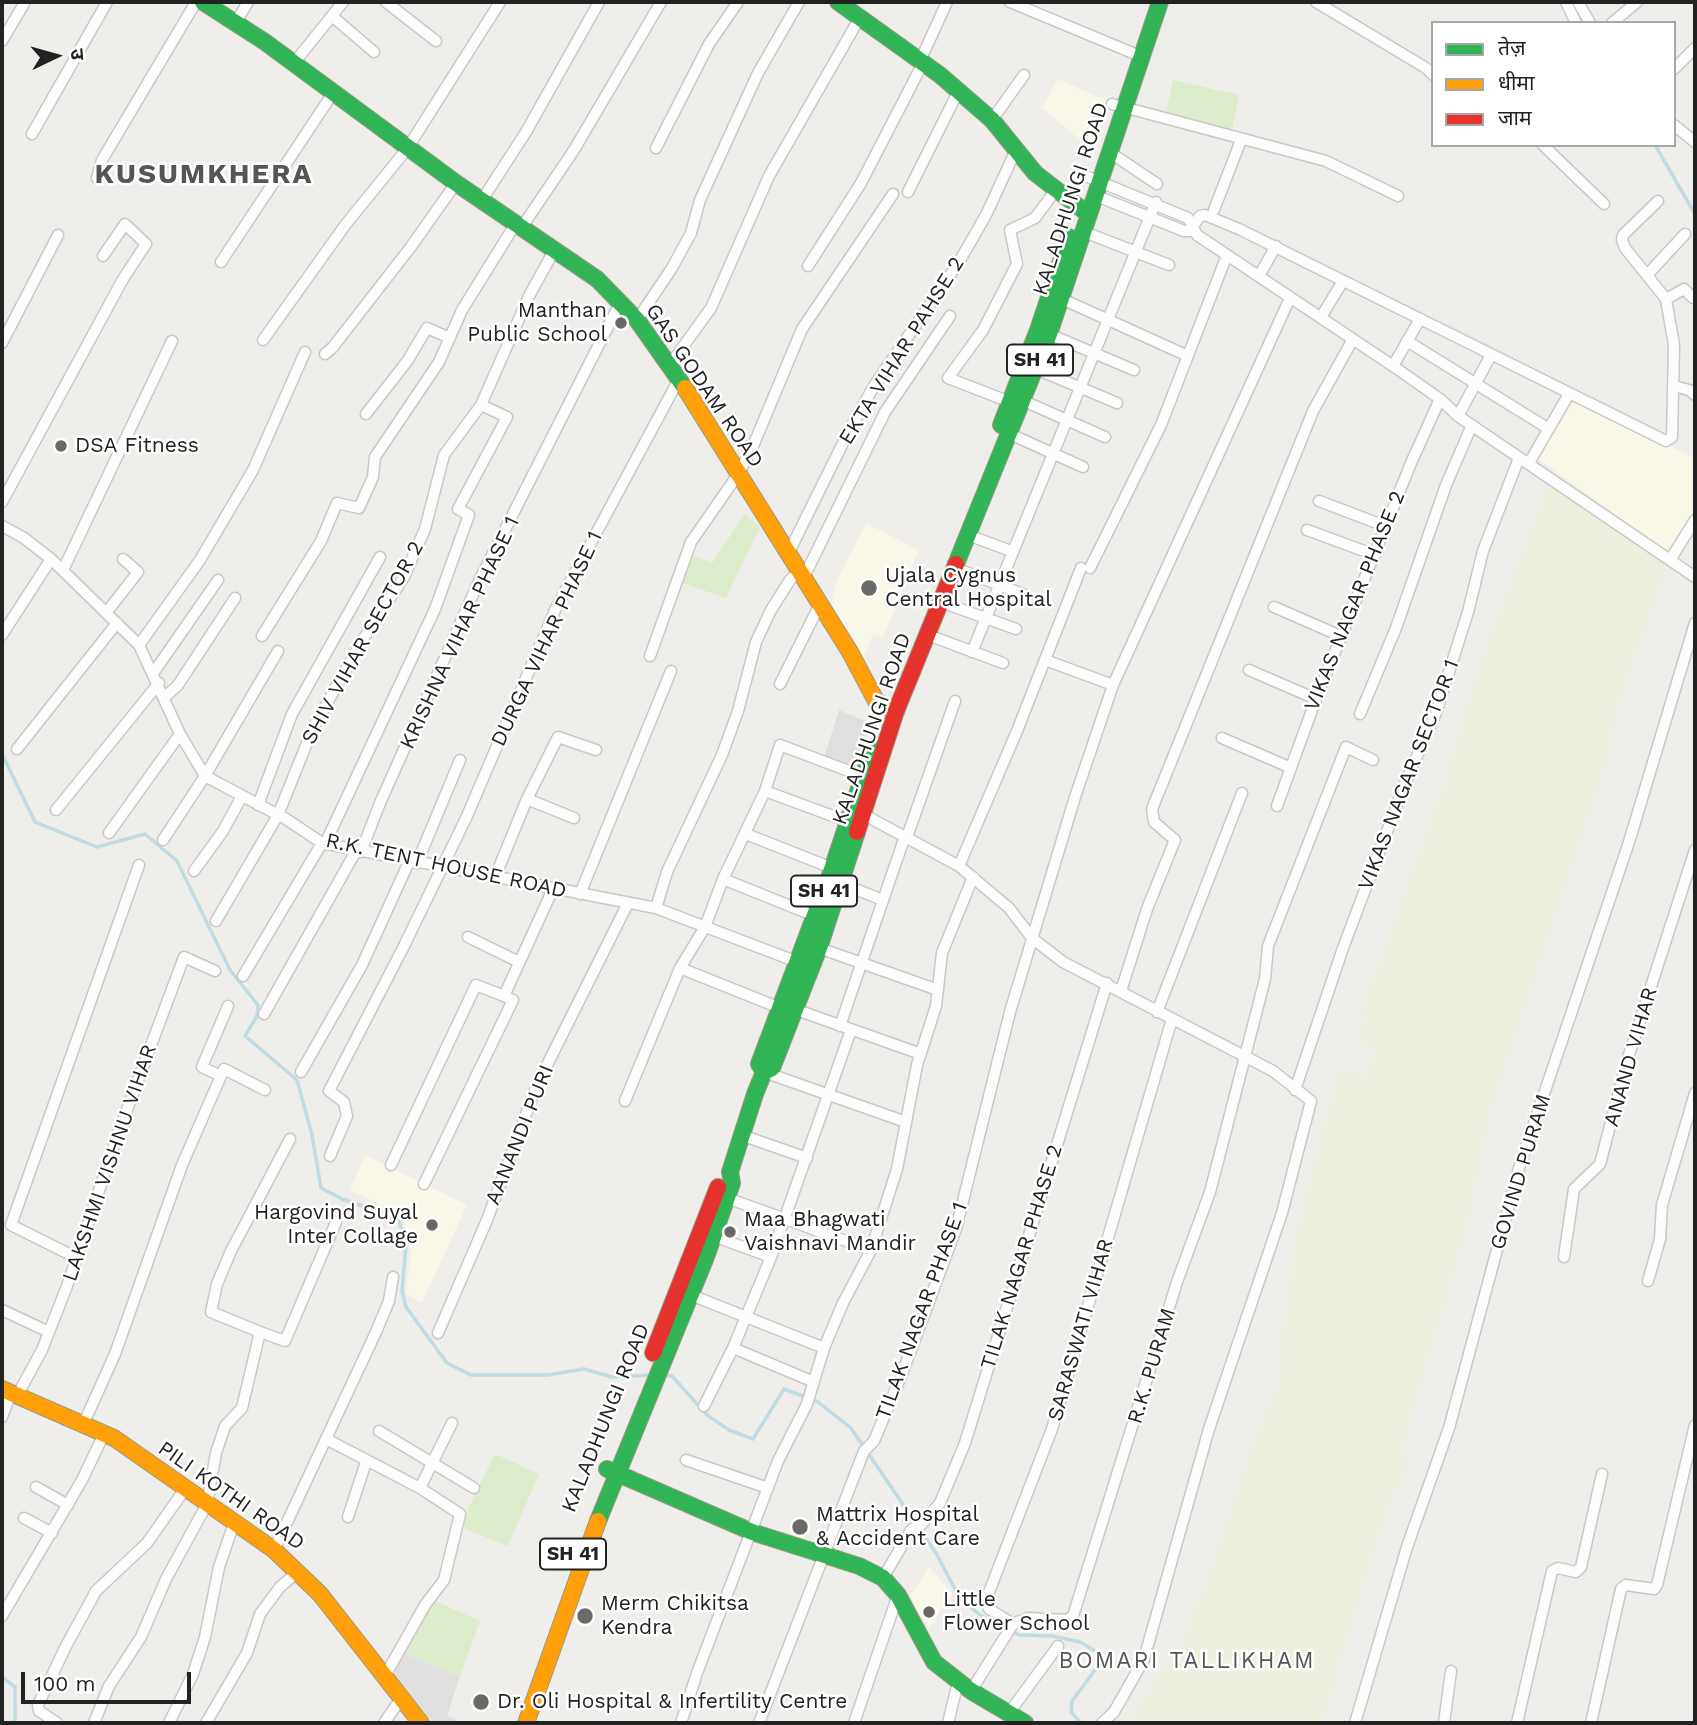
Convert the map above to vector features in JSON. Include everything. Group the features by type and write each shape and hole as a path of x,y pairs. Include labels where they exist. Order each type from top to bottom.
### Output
{"main road":[{"name":"GAS GODAM ROAD","path":"202,2 236,22 407,149 597,279 638,320 789,552 876,701 892,709"},
{"path":"838,2 921,62 992,120 1055,191 1083,212"},
{"name":"KALADHUNGI ROAD","path":"922,633 941,602 968,535 970,517 1010,434 1038,330 1093,185 1135,54 1147,2"},
{"name":"KALADHUNGI ROAD","path":"1135,54 1160,2"},
{"name":"KALADHUNGI ROAD","path":"1093,185 1108,151 1117,106"},
{"name":"KALADHUNGI ROAD","path":"514,1723 539,1644 700,1255 713,1236 732,1183 730,1172 741,1135 764,1072 759,1064 787,1009 804,965 815,916 832,868 855,815 922,633 1017,402 1037,369 1082,232 1083,212"},
{"name":"KALADHUNGI ROAD","path":"804,965 819,948 842,884 862,776 892,709"},
{"name":"KALADHUNGI ROAD","path":"653,1370 691,1295 721,1179 730,1172"},
{"name":"PILI KOTHI ROAD","path":"10,1393 104,1434 274,1550 299,1570 421,1723"},
{"path":"612,1471 752,1532 825,1555 883,1578 898,1595 934,1662 965,1687 1026,1723"},
{"name":"KALADHUNGI ROAD","path":"526,1723 612,1471"}],"street":[{"path":"2,41 25,2"},
{"path":"32,134 107,2"},
{"path":"97,178 103,160 196,2"},
{"path":"236,22 248,2"},
{"path":"294,63 343,2"},
{"path":"386,2 436,41"},
{"path":"263,340 346,224 407,149 500,2"},
{"path":"482,200 526,132 599,2"},
{"path":"262,636 321,541 337,503 359,508 373,477 375,457 439,362 489,264 575,150 661,2"},
{"path":"656,148 709,44 738,2"},
{"path":"638,320 691,233 700,200 758,72 799,2"},
{"path":"808,266 861,183 921,62 947,2"},
{"path":"1010,2 1135,54"},
{"path":"1316,2 1431,73"},
{"path":"1566,2 1575,21"},
{"path":"1578,2 1589,21"},
{"path":"1614,21 1637,2"},
{"path":"331,16 374,52"},
{"name":"DURGA VIHAR PHASE 1","path":"330,1156 347,1116 344,1102 329,1091 442,867 556,608 674,372 711,309 769,176 859,19"},
{"path":"1676,67 1695,48"},
{"path":"992,120 1024,75"},
{"path":"908,192 958,92"},
{"path":"221,262 333,93"},
{"path":"1117,106 1326,161 1398,196"},
{"path":"1676,127 1695,142"},
{"path":"1214,210 1241,140"},
{"path":"1550,147 1604,204"},
{"name":"EKTA VIHAR PAHSE 2","path":"789,552 850,428 874,386 959,262 986,215 1016,150"},
{"path":"1108,151 1157,184"},
{"path":"325,354 334,347 456,183"},
{"path":"1093,185 1156,202 1183,215 1193,228 1227,255 1393,366 1440,399 1458,416 1695,577"},
{"path":"1093,185 1149,217 1184,231 1193,228 1200,216 1205,215 1276,246 1666,441 1672,437 1674,386 1674,345 1666,299 1625,248 1622,240 1623,235 1658,201"},
{"path":"1055,191 1035,218 1010,230 1017,264 983,330 948,378 1068,420 1104,437"},
{"path":"650,656 691,542 738,473 802,329 892,194"},
{"path":"972,652 1011,551 1068,420 1156,202"},
{"path":"2,502 123,278 146,244 125,224 103,256"},
{"path":"1082,232 1169,265"},
{"path":"2,343 58,234"},
{"path":"1648,274 1685,234"},
{"path":"1259,276 1276,246"},
{"name":"SHIV VIHAR SECTOR 2","path":"216,921 278,815 313,727 362,641 404,577 425,529 444,455 481,405 530,294 555,249"},
{"path":"960,866 1085,568 1161,425 1227,255"},
{"path":"1321,317 1343,281"},
{"path":"1666,299 1684,289 1693,298"},
{"name":"TILAK NAGAR PHASE 1","path":"759,1723 864,1451 874,1441 956,1229 1010,1012 1074,797 1113,685 1290,298"},
{"path":"1062,299 1188,356"},
{"name":"KRISHNA VIHAR PHASE 1","path":"264,1014 359,852 480,579 620,303"},
{"path":"656,908 667,872 722,755 738,711 756,642 777,600 802,573 885,412 950,316"},
{"path":"1393,366 1420,319"},
{"path":"366,414 408,360 427,328 450,338"},
{"path":"1049,334 1134,370"},
{"path":"1121,991 1147,909 1175,841 1154,822 1152,809 1313,411 1353,339"},
{"path":"63,570 172,341"},
{"path":"1407,341 1549,429"},
{"path":"139,645 200,560 253,470 306,352"},
{"path":"1458,416 1491,355"},
{"path":"1037,369 1117,403"},
{"path":"1674,386 1689,390 1695,395"},
{"name":"VIKAS NAGAR SECTOR 1","path":"1295,1090 1343,948 1406,781 1436,713 1468,612 1483,551 1524,460 1549,429 1569,394"},
{"name":"VIKAS NAGAR PHASE 2","path":"1277,806 1289,767 1385,526 1440,399"},
{"path":"243,976 324,844 435,609 469,515 458,509 507,417 481,405"},
{"path":"1360,714 1396,628 1446,485 1472,425"},
{"path":"1010,434 1083,467"},
{"path":"1319,502 1385,526"},
{"path":"1670,560 1695,520"},
{"path":"2,526 24,538 51,559 139,645 154,672 180,734 205,776"},
{"path":"1307,530 1374,555"},
{"path":"968,535 1011,551"},
{"path":"258,805 292,714 380,557"},
{"path":"2,635 51,559"},
{"path":"106,613 138,572 122,559"},
{"path":"955,568 1023,594"},
{"path":"154,672 218,580"},
{"path":"164,697 178,685 235,598"},
{"path":"941,602 1016,629"},
{"path":"780,684 804,631 820,604"},
{"path":"1275,607 1343,637"},
{"path":"17,749 117,623"},
{"name":"GOVIND PURAM","path":"1355,1723 1407,1547 1449,1428 1519,1168 1629,842 1695,623"},
{"path":"922,633 1003,663"},
{"path":"163,840 205,776 278,651"},
{"path":"1045,660 1113,685"},
{"path":"1249,670 1316,699"},
{"path":"580,894 671,671"},
{"path":"56,810 159,683"},
{"path":"840,1026 955,701"},
{"path":"109,833 180,734"},
{"path":"495,877 527,799 558,737 596,750"},
{"path":"1222,738 1289,767"},
{"path":"625,1101 680,968 705,927 723,878 765,792 780,745 862,776"},
{"path":"1244,1055 1265,979 1268,946 1346,747 1373,760"},
{"path":"300,1072 362,965 460,760"},
{"name":"R.K. TENT HOUSE ROAD","path":"205,776 278,815 324,844 656,908 804,965"},
{"path":"765,792 855,815 906,837 960,866 1009,908 1032,937 1063,962 1273,1071 1311,1101 1282,1213 1209,1429 1144,1659 1114,1712 1102,1723"},
{"path":"1157,1012 1242,793"},
{"path":"194,871 223,831 242,796"},
{"path":"527,799 574,818"},
{"path":"746,834 832,868"},
{"name":"ANAND VIHAR","path":"1564,1257 1574,1189 1600,1164 1627,1060 1695,850"},
{"path":"75,1257 6,1222 139,865"},
{"path":"681,1723 696,1673 778,1461 809,1399 824,1348 843,1303 871,1251 897,1169 921,1054 938,990 942,953 973,877"},
{"path":"723,878 815,916"},
{"path":"842,884 883,900"},
{"path":"504,996 553,889"},
{"name":"AANANDI PURI","path":"438,1333 487,1220 536,1087 628,903"},
{"path":"468,937 520,962"},
{"path":"819,948 938,990"},
{"name":"LAKSHMI VISHNU VIHAR","path":"2,1417 10,1393 49,1332 184,957 215,971"},
{"path":"680,968 787,1009 921,1054"},
{"name":"TILAK NAGAR PHASE 2","path":"883,1578 911,1530 922,1524 940,1503 965,1443 1107,984"},
{"path":"391,1165 476,985 513,1000 424,1184"},
{"path":"221,1076 202,1067 228,1006"},
{"name":"SARASWATI VIHAR","path":"1013,1624 989,1609 986,1600 1052,1429 1172,1019"},
{"path":"704,1406 733,1348 785,1221 851,1030"},
{"name":"R.K. PURAM","path":"1013,1624 1028,1618 1067,1620 1073,1616 1177,1282 1210,1192 1244,1055"},
{"path":"83,1425 115,1354 182,1165 224,1069 265,1090"},
{"path":"764,1072 906,1122"},
{"path":"1648,1282 1660,1240 1662,1205 1695,1093"},
{"path":"741,1135 807,1158"},
{"path":"290,1139 231,1251 217,1284 211,1312 285,1341 336,1222"},
{"path":"727,1198 871,1251"},
{"path":"713,1236 771,1256"},
{"path":"274,1550 389,1301 393,1277"},
{"path":"691,1295 747,1315 824,1348"},
{"path":"2,1310 49,1332"},
{"path":"93,1723 109,1686 141,1637 166,1579 207,1504 216,1453 225,1426 242,1408 260,1332"},
{"path":"733,1348 814,1381"},
{"path":"420,1488 452,1423"},
{"path":"1591,1723 1621,1589 1626,1585 1654,1589 1657,1585 1695,1425"},
{"path":"379,1431 434,1461 474,1488"},
{"path":"2,1616 68,1505 104,1434"},
{"path":"326,1439 420,1488 460,1514 444,1580 425,1605 384,1676"},
{"path":"686,1460 768,1488"},
{"path":"348,1517 366,1462"},
{"path":"1517,1723 1552,1571 1558,1568 1576,1573 1581,1567 1602,1474"},
{"path":"36,1487 68,1505"},
{"path":"57,1723 39,1711 37,1705 96,1591 147,1543 185,1489"},
{"path":"24,1518 52,1533"},
{"path":"169,1723 193,1674 205,1637 219,1567 234,1523"},
{"path":"206,1723 247,1653 260,1614 280,1587 299,1570"},
{"path":"854,1723 898,1595"},
{"path":"948,1723 965,1687 1013,1624"},
{"path":"1009,1713 1058,1646"},
{"path":"1444,1723 1451,1671"},
{"path":"384,1723 402,1697"}],"shaded area":[{"path":"1058,79 1109,102 1092,150 1042,108"},
{"path":"1570,398 1692,457 1695,454 1695,514 1669,553 1538,459"},
{"name":"Ujala Cygnus Central Hospital","path":"866,523 919,550 883,638 873,634 862,661 831,606 836,582"},
{"path":"839,710 870,723 854,769 824,758"},
{"name":"Hargovind Suyal Inter Collage","path":"365,1155 467,1205 422,1303 406,1294 411,1250 410,1236 401,1215 350,1190"},
{"name":"Little Flower School","path":"929,1567 952,1593 929,1629 910,1596"},
{"path":"404,1654 460,1676 447,1716 463,1723 434,1723 394,1675"}],"green space":[{"path":"1173,80 1239,95 1232,130 1166,114"},
{"path":"1549,483 1668,566 1616,706 1609,753 1490,1112 1466,1230 1403,1444 1406,1473 1386,1510 1321,1723 1127,1723 1181,1646 1213,1566 1248,1457 1281,1378 1281,1336 1291,1287 1294,1241 1340,1068 1367,1078 1376,1049 1358,1040 1366,1021 1360,1017 1446,781 1476,675"},
{"path":"745,514 760,527 726,598 682,583 690,554 712,563"},
{"path":"495,1454 539,1474 508,1546 463,1528 469,1507"},
{"path":"435,1601 480,1621 460,1676 404,1654 418,1624"}],"waterway":[{"path":"1656,147 1695,214"},
{"path":"2,754 35,822 97,847 145,834 177,861 230,970 258,1005 257,1016 245,1036 297,1080 312,1135 321,1188 342,1199 398,1218 406,1245 402,1291 406,1307 447,1363 471,1375 548,1375 584,1369 612,1377 652,1375"},
{"path":"663,1375 672,1376 707,1415 729,1430 753,1439 784,1389 818,1402 851,1428 936,1553 959,1597 980,1615 1019,1635 1052,1636 1080,1642 1100,1654 1101,1662 1072,1701 1071,1712 1081,1723"},
{"path":"2,1677 15,1687 15,1723"}],"traffic: fast":[{"path":"203,2 265,42 456,183 597,279 637,320 685,388"},
{"path":"838,2 940,75 992,120 1035,173 1088,214"},
{"path":"956,564 1049,334 1160,2"},
{"path":"1001,425 1038,330 1069,237"},
{"path":"764,1072 759,1064 830,875 873,747"},
{"path":"598,1521 706,1257 732,1183 730,1172 755,1094 764,1072 772,1068 819,948 857,832"},
{"path":"607,1469 752,1532 859,1566 883,1578 898,1595 934,1662 971,1691 1025,1723"}],"traffic: slow":[{"path":"685,388 850,652 876,701 896,711"},
{"path":"2,1389 114,1438 274,1550 320,1594 421,1723"},
{"path":"526,1723 598,1521"}],"traffic: jam":[{"path":"857,832 896,711 956,564"},
{"path":"653,1353 718,1187"}],"place":[{"name":"Manthan Public School","path":"621,323"},
{"name":"DSA Fitness","path":"61,446"},
{"name":"Ujala Cygnus Central Hospital","path":"869,588"},
{"name":"Hargovind Suyal Inter Collage","path":"432,1225"},
{"name":"Maa Bhagwati Vaishnavi Mandir","path":"730,1232"},
{"name":"Mattrix Hospital & Accident Care","path":"800,1527"},
{"name":"Little Flower School","path":"929,1612"},
{"name":"Merm Chikitsa Kendra","path":"585,1616"},
{"name":"Dr. Oli Hospital & Infertility Centre","path":"481,1702"}],"district":[{"name":"KUSUMKHERA","path":"204,175"},
{"name":"BOMARI TALLIKHAM","path":"1187,1661"}]}
